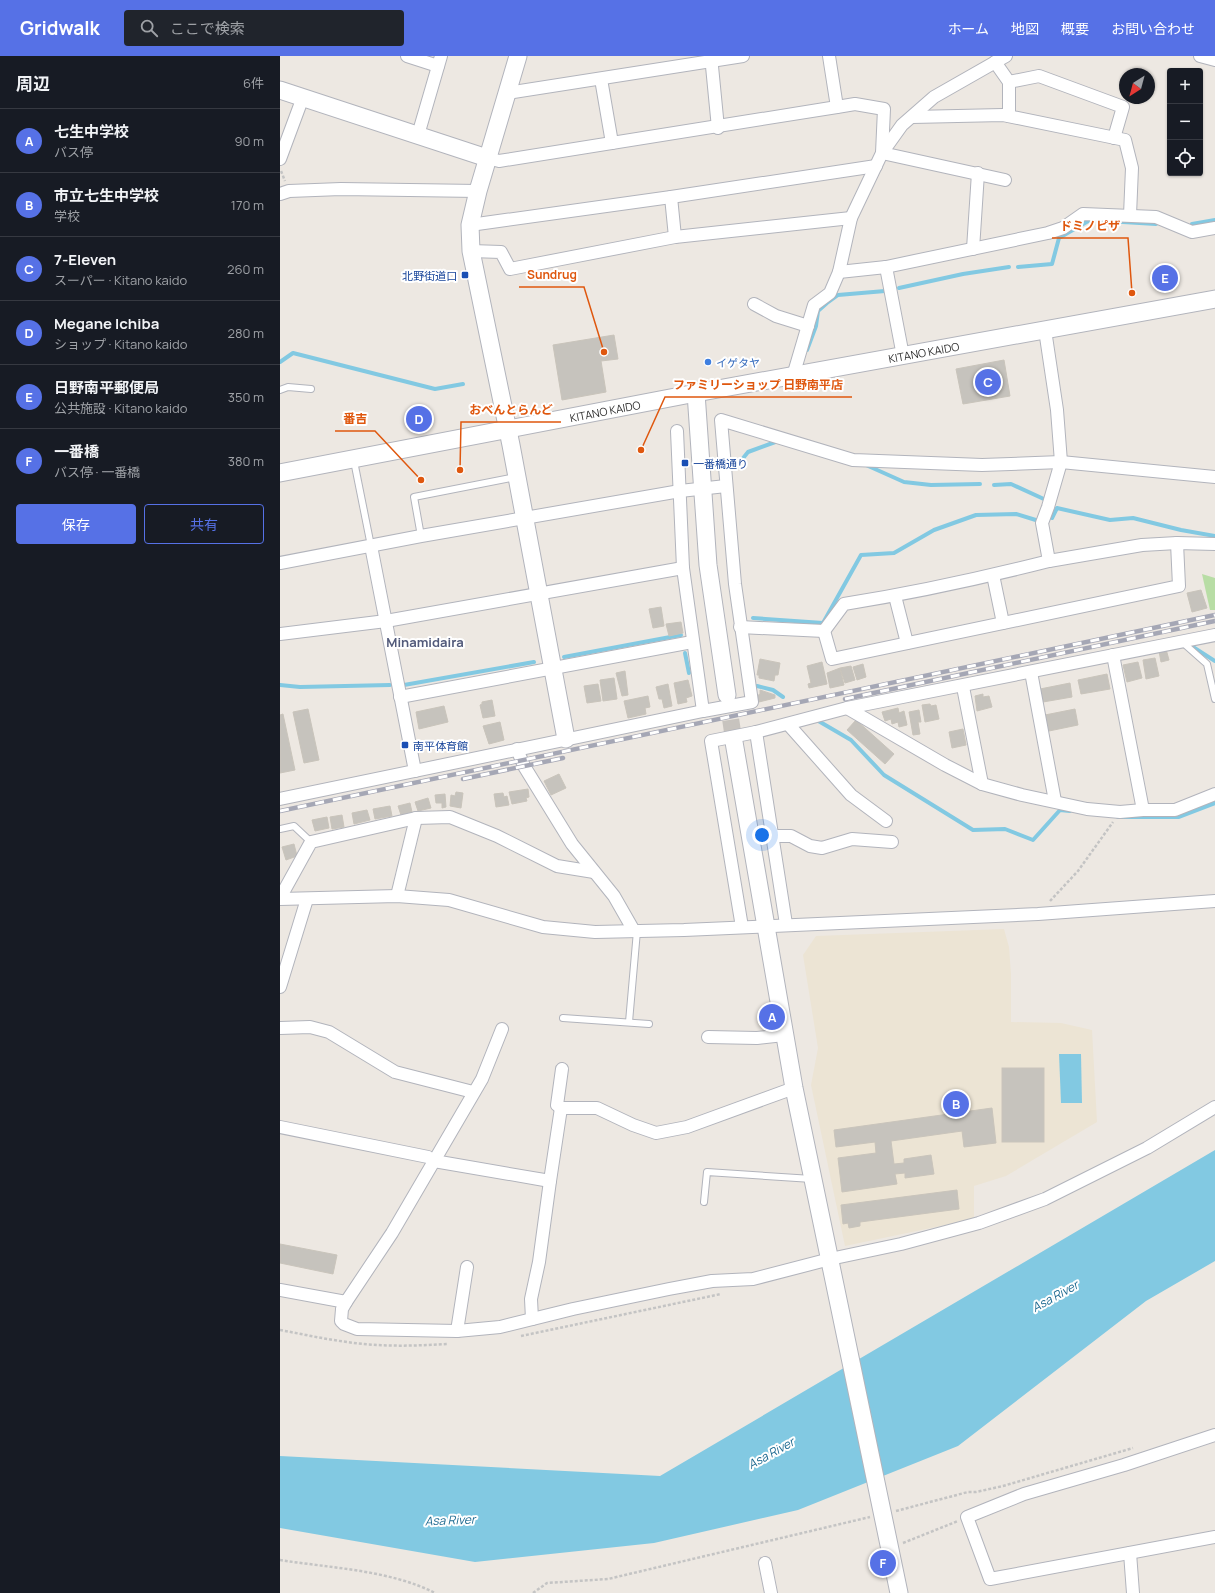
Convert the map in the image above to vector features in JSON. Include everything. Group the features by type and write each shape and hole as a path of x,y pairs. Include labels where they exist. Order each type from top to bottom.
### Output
{"street":[{"path":"407,56 440,61 418,135"},
{"path":"518,56 478,191 470,225 471,251 508,430 566,739"},
{"path":"507,93 601,79 711,58 743,56"},
{"path":"829,56 837,107"},
{"path":"794,376 814,305 830,293 839,272 851,218 882,153 902,125 934,97 1006,56"},
{"path":"1200,56 1215,60"},
{"path":"711,58 718,128"},
{"path":"995,62 1009,82 1009,116"},
{"path":"1009,82 1039,76 1123,107 1114,138"},
{"path":"601,79 612,143"},
{"path":"280,90 499,161 718,128 855,104 884,109 882,153"},
{"path":"280,159 302,97"},
{"path":"912,116 1009,116 1125,140 1132,168 1130,215"},
{"path":"882,153 1005,180"},
{"path":"470,225 876,166"},
{"path":"973,249 978,173"},
{"path":"280,194 289,191 333,190 478,191"},
{"path":"671,197 675,237"},
{"path":"839,272 886,267 1048,233 1063,228 1083,214 1156,217 1192,232 1215,228"},
{"path":"471,251 501,252 510,269 675,237 851,218"},
{"path":"886,267 903,356"},
{"name":"KITANO KAIDO","path":"280,473 354,460 696,393 1215,299"},
{"path":"754,304 776,316 808,326"},
{"path":"1045,330 1057,410 1061,462 1042,523 1049,560"},
{"path":"696,393 708,565 727,695"},
{"path":"280,799 517,749 752,702 740,627 721,420 853,460 982,465 1061,462 1215,477"},
{"path":"677,431 683,568 692,642 703,711"},
{"path":"280,563 421,536 680,491 726,486"},
{"path":"824,631 832,659 1179,586 1177,543"},
{"path":"824,631 844,604 895,596 993,575 1049,560 1142,545 1177,543 1215,544"},
{"path":"371,546 415,771"},
{"path":"280,634 386,621 683,568"},
{"path":"993,575 1003,623"},
{"path":"895,596 907,643"},
{"path":"740,627 824,631"},
{"path":"742,926 712,741 756,732 847,708 1215,635"},
{"path":"400,697 692,642"},
{"path":"1112,655 1143,810"},
{"path":"1031,672 1055,801"},
{"path":"963,686 982,784"},
{"path":"847,708 945,765 982,784 1022,795 1087,809 1120,812 1176,810 1215,794"},
{"path":"788,724 850,795 886,821"},
{"path":"756,732 786,924"},
{"path":"734,742 764,925 794,1088 899,1593"},
{"path":"517,749 524,766 572,844 614,896 635,931"},
{"path":"594,872 557,866 497,836 450,817 416,818 311,842 280,898 397,896 449,900 543,927 580,932 1038,914 1215,901"},
{"path":"397,896 416,818"},
{"path":"772,836 791,836 810,846 822,848 852,839 892,842"},
{"path":"280,987 307,898"},
{"path":"280,1028 310,1027 329,1032 395,1072 473,1092"},
{"path":"502,1029 482,1079 392,1232 342,1309 341,1321 344,1324 357,1329 457,1330 500,1327 622,1298 704,1282 753,1278 831,1265 971,1225 1045,1199 1146,1148 1215,1107"},
{"path":"708,1038 757,1038 784,1035"},
{"path":"562,1069 557,1105 561,1108 597,1108 633,1125 656,1133 687,1127 794,1088"},
{"path":"532,1319 531,1299 539,1262 561,1108"},
{"path":"280,1127 428,1157 434,1161 550,1181"},
{"path":"457,1330 462,1289 467,1267"},
{"path":"280,1290 346,1302"},
{"path":"1215,1435 1124,1465 1024,1494 967,1517 990,1579 1215,1537"},
{"path":"1130,1553 1133,1593"},
{"path":"765,1563 771,1593"}],"lane":[{"path":"280,390 288,387 311,389"},
{"path":"354,460 371,546"},
{"path":"421,536 414,497 517,477"},
{"path":"1181,641 1207,664 1215,699"},
{"path":"280,829 294,826 311,842"},
{"path":"629,1022 635,931"},
{"path":"563,1018 649,1024"},
{"path":"704,1202 707,1172 812,1179"}],"path":[{"path":"1038,914 1078,871 1120,812"},
{"path":"533,1593 547,1583 608,1579 702,1559 882,1510 1003,1486 1136,1447"},
{"path":"890,1546 903,1543 967,1517"},
{"path":"280,1560 380,1576 412,1584 435,1593"}],"shaded area":[{"path":"1004,929 1009,947 1011,974 1011,1022 1061,1023 1092,1030 1097,1122 1006,1176 974,1186 974,1219 845,1246 811,1085 818,1048 803,955 816,936"}],"green space":[{"path":"1202,574 1215,578 1215,610 1210,610"}],"water":[{"path":"1059,1054 1081,1054 1082,1103 1061,1103"},
{"name":"Asa River","path":"1215,1150 1215,1261 1146,1301 958,1446 798,1510 654,1543 475,1562 280,1528 280,1456 660,1476"}],"building":[{"path":"614,335 618,359 601,361 606,392 562,400 553,345"},
{"path":"1004,360 1010,396 963,404 956,369"},
{"path":"1201,590 1207,608 1192,612 1187,593"},
{"path":"661,607 664,626 653,628 649,609"},
{"path":"681,622 683,633 669,636 666,624"},
{"path":"1166,649 1169,660 1161,662 1159,651"},
{"path":"1155,658 1159,676 1146,679 1143,660"},
{"path":"760,659 780,663 778,675 775,675 774,681 759,678 759,675 757,675"},
{"path":"822,662 827,684 809,688 808,684 811,683 807,666"},
{"path":"1138,662 1142,678 1127,682 1123,665"},
{"path":"863,664 866,677 857,680 853,667"},
{"path":"851,666 855,680 845,683 840,668"},
{"path":"840,668 844,685 830,688 827,673"},
{"path":"625,671 628,695 622,696 616,673"},
{"path":"1107,674 1110,689 1081,694 1078,680"},
{"path":"614,678 617,699 603,701 600,680"},
{"path":"688,680 692,696 686,698 687,702 678,704 674,683"},
{"path":"1070,683 1072,697 1043,702 1040,689"},
{"path":"598,684 601,701 587,703 584,686"},
{"path":"668,684 672,706 664,708 662,699 659,699 656,687"},
{"path":"760,690 775,695 775,698 759,702 757,696 760,694"},
{"path":"983,694 983,697 989,696 992,707 977,711 975,696"},
{"path":"648,696 650,707 645,708 646,714 628,718 624,701"},
{"path":"492,700 495,716 483,718 480,705 482,702"},
{"path":"930,704 931,706 936,705 939,719 925,722 922,705"},
{"path":"444,706 448,722 419,729 416,712"},
{"path":"898,708 899,713 904,711 907,725 899,727 898,722 892,724 891,719 885,721 882,712"},
{"path":"308,709 319,760 304,763 293,712"},
{"path":"1075,709 1078,725 1049,731 1045,715"},
{"path":"919,710 921,722 918,722 920,734 913,735 909,712"},
{"path":"283,714 295,770 280,773 280,715"},
{"path":"856,720 894,754 885,764 847,730"},
{"path":"500,722 504,740 489,744 483,726"},
{"path":"963,729 966,745 952,748 949,732"},
{"path":"559,774 566,788 551,795 544,781"},
{"path":"528,789 529,797 526,798 527,801 512,804 509,792"},
{"path":"456,792 463,793 461,808 450,806 451,795 455,796"},
{"path":"503,793 504,797 507,796 509,805 496,807 494,794"},
{"path":"445,794 446,807 442,808 442,803 436,803 435,795"},
{"path":"428,798 431,808 418,811 415,802"},
{"path":"410,803 412,812 401,815 398,806"},
{"path":"390,806 392,816 375,819 373,809"},
{"path":"367,810 370,820 354,824 352,813"},
{"path":"342,815 344,827 332,829 330,817"},
{"path":"327,817 329,828 315,831 312,820"},
{"path":"294,844 297,856 286,860 282,847"},
{"path":"1002,1068 1044,1068 1044,1142 1002,1142"},
{"path":"992,1108 996,1143 964,1147 962,1131 891,1141 894,1164 904,1163 904,1159 931,1155 934,1174 905,1178 905,1173 895,1174 897,1184 842,1192 838,1158 876,1153 875,1142 836,1147 834,1130"},
{"path":"957,1190 959,1209 860,1222 860,1226 849,1228 848,1223 843,1224 841,1205"},
{"path":"280,1244 337,1255 333,1274 280,1263"}],"waterway":[{"path":"1018,267 1052,264 1059,238 1090,220 1156,224"},
{"path":"1192,224 1215,220"},
{"path":"899,288 963,274 1009,267"},
{"path":"807,350 816,326 818,311 827,303 838,295 885,291"},
{"path":"280,362 293,353 435,389 463,384"},
{"path":"736,467 748,452 778,441"},
{"path":"866,465 904,482 931,485 980,484"},
{"path":"994,485 1011,484 1046,500"},
{"path":"1052,518 1057,508 1110,520 1133,518 1181,530 1215,536"},
{"path":"753,618 823,623 861,555 894,553 934,530 976,515 1016,514 1039,521"},
{"path":"564,657 681,635"},
{"path":"1193,647 1215,661"},
{"path":"685,653 689,673"},
{"path":"404,685 534,662"},
{"path":"280,685 300,687 390,685"},
{"path":"757,686 773,690 783,697"},
{"path":"815,719 851,740 884,775 973,830 1005,829 1033,840 1060,810 1070,811"},
{"path":"1118,817 1179,817 1215,803"}],"tunnel":[{"path":"727,695 734,742"}],"railway":[{"path":"280,811 1215,615"},
{"path":"845,699 1215,621"},
{"path":"463,779 563,758"}],"place":[{"name":"北野街道口","path":"465,275"},
{"name":"日野南平郵便局","path":"1165,278"},
{"name":"ドミノピザ","path":"1132,293"},
{"name":"Sundrug","path":"604,352"},
{"name":"イゲタヤ","path":"708,362"},
{"name":"7-Eleven","path":"988,382"},
{"name":"Megane Ichiba","path":"419,419"},
{"name":"ファミリーショップ 日野南平店","path":"641,450"},
{"name":"一番橋通り","path":"685,463"},
{"name":"おべんとらんど","path":"460,470"},
{"name":"番吉","path":"421,480"},
{"name":"南平体育館","path":"405,745"},
{"name":"七生中学校","path":"772,1017"},
{"name":"市立七生中学校","path":"956,1104"},
{"name":"一番橋","path":"883,1563"}],"district":[{"name":"Minamidaira","path":"425,642"}]}
